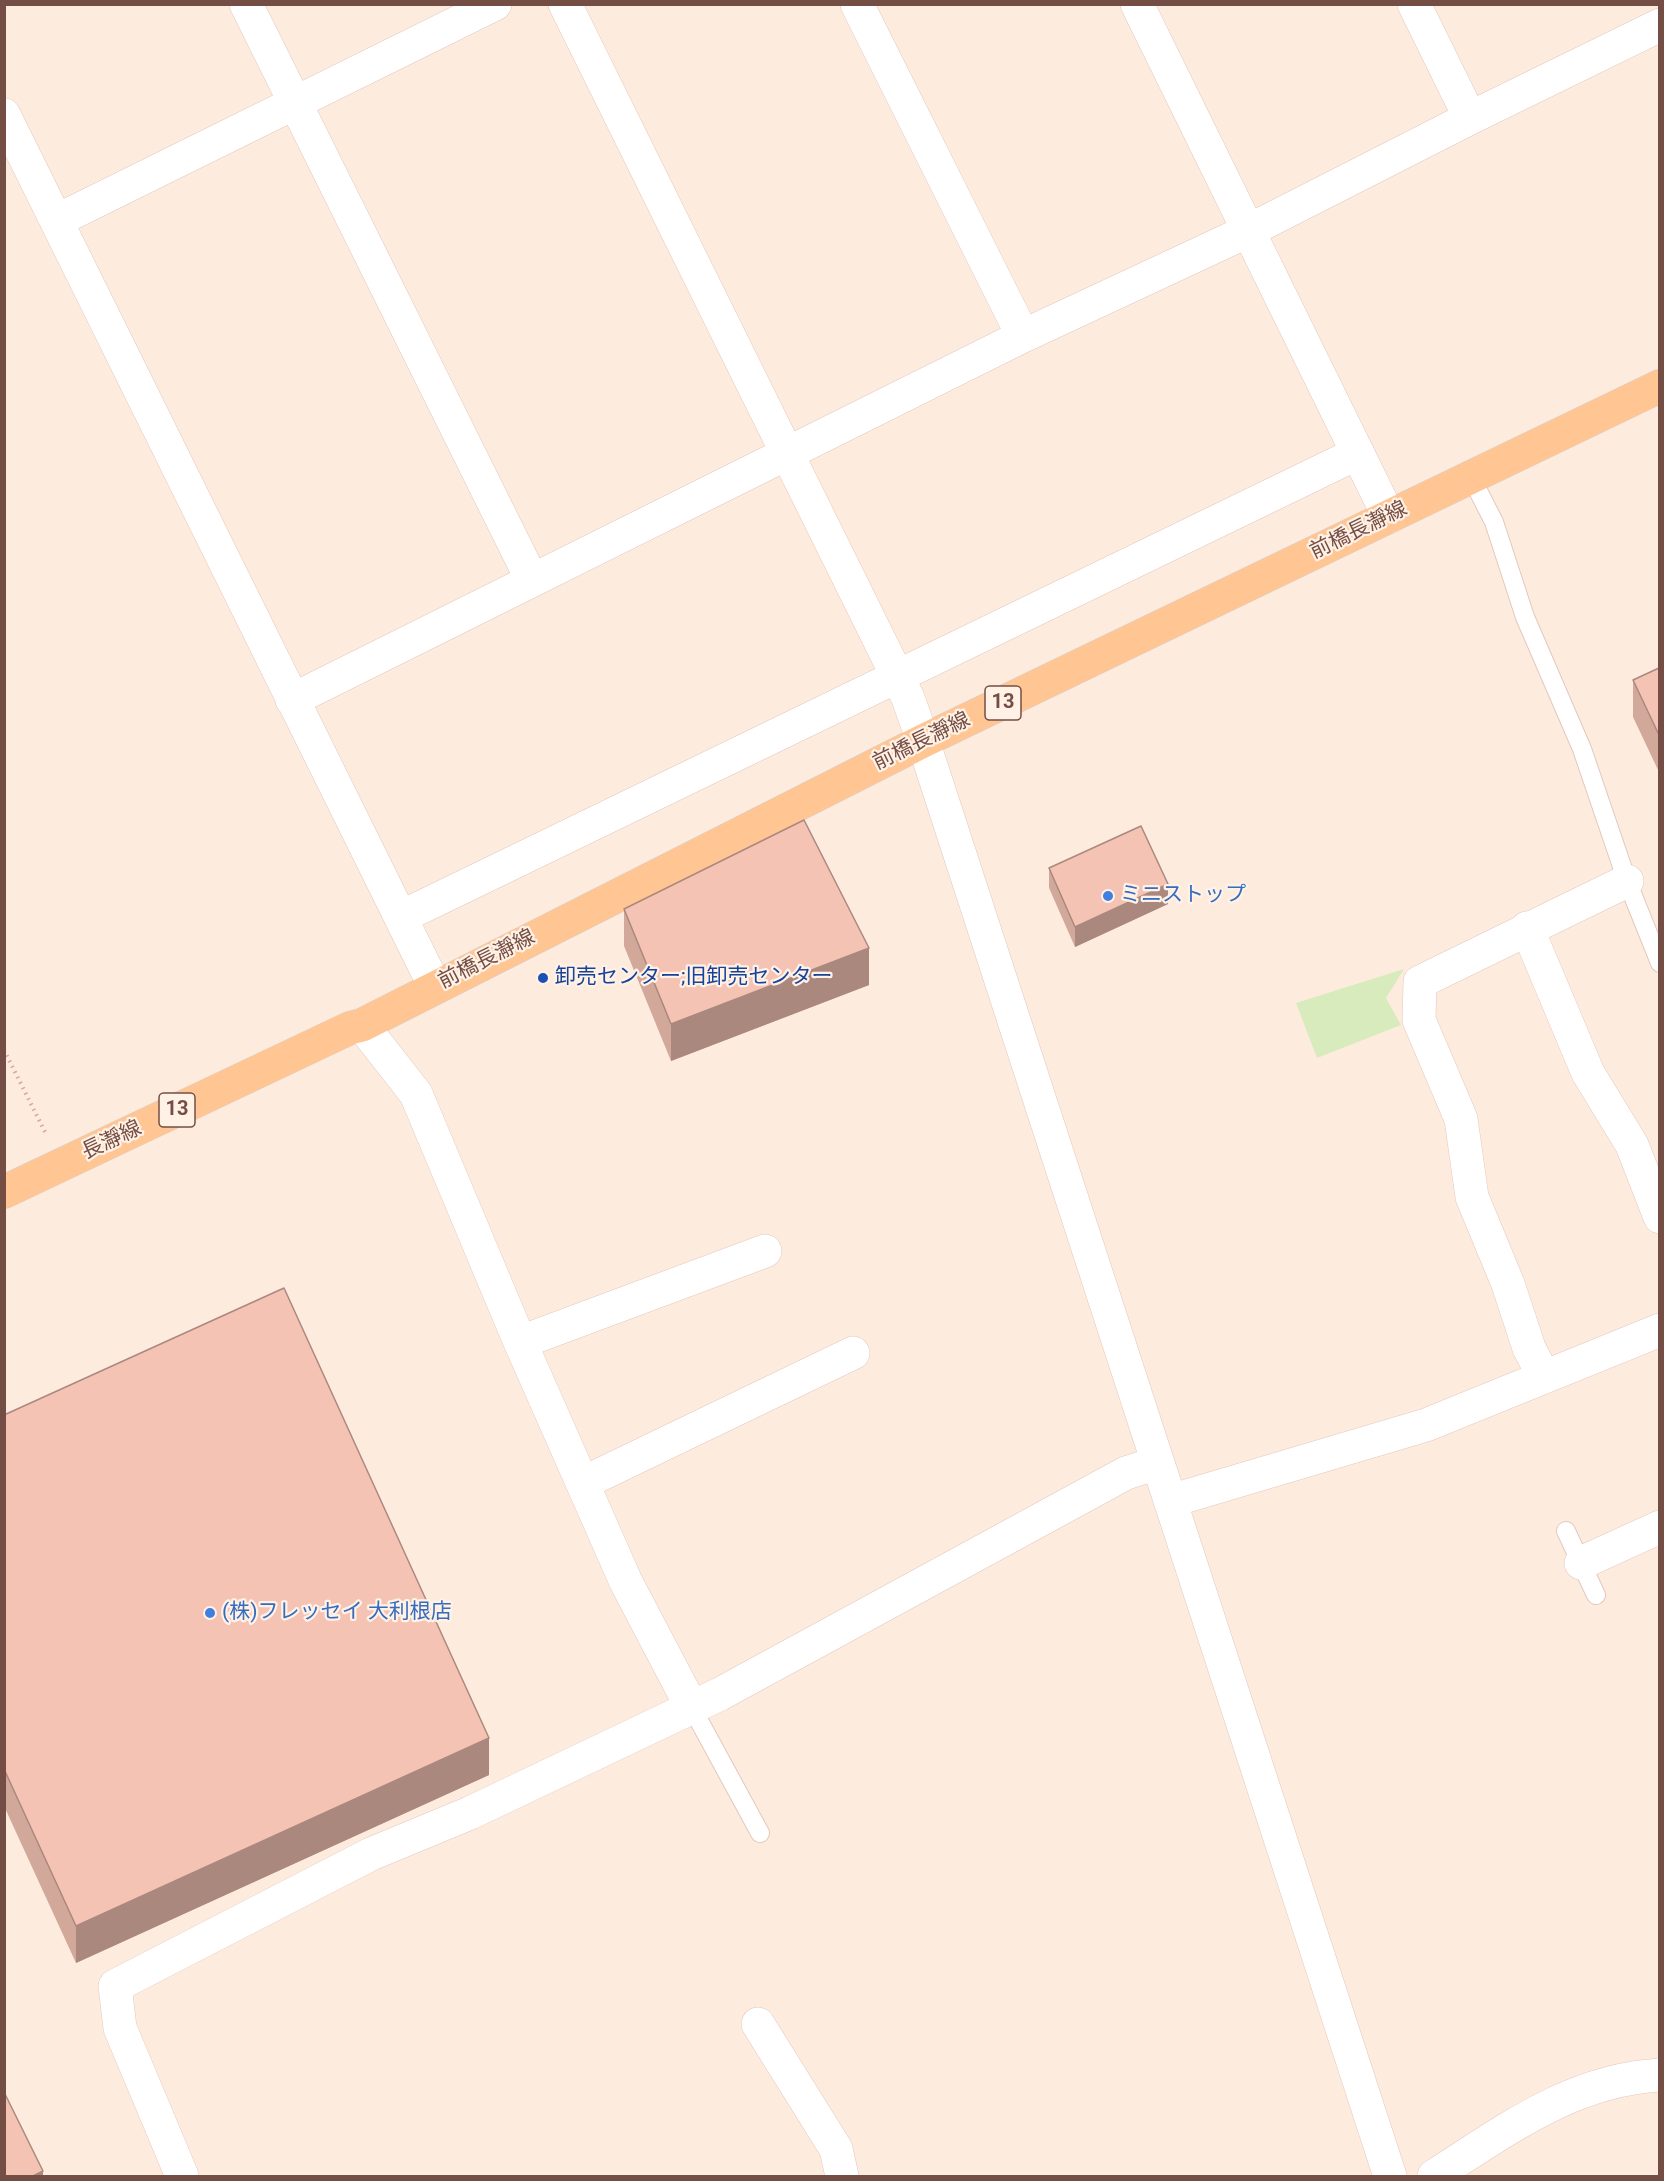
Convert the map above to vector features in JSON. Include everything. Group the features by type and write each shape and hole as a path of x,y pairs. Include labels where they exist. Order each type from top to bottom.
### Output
{"main road":[{"name":"前橋長瀞線","path":"356,1026 923,741 1659,386"},
{"name":"長瀞線","path":"4,1192 356,1026"}],"street":[{"path":"246,4 532,580"},
{"path":"58,220 495,4"},
{"path":"565,4 908,698 1390,2176"},
{"path":"857,4 1023,336"},
{"path":"1137,4 1389,517"},
{"path":"1414,4 1470,118"},
{"path":"292,700 1023,336 1248,231 1659,25"},
{"path":"4,115 58,220 435,987"},
{"path":"401,917 1358,453"},
{"path":"1544,1376 1529,1348 1508,1284 1472,1197 1461,1119 1419,1020 1420,982 1627,881"},
{"path":"1527,928 1588,1073 1632,1145 1659,1217"},
{"path":"356,1026 416,1094 626,1582 691,1706"},
{"path":"521,1342 765,1251"},
{"path":"1170,1501 1426,1425 1659,1330"},
{"path":"583,1483 853,1353"},
{"path":"182,2176 120,2028 115,1986 371,1854 470,1813 720,1694 1126,1473 1157,1463"},
{"path":"1581,1563 1659,1527"},
{"path":"758,2024 836,2149 842,2176"},
{"path":"1434,2176 1528,2115 1609,2083 1659,2076"}],"lane":[{"path":"1471,477 1494,522 1525,617 1582,748 1627,881 1659,963"},
{"path":"1566,1531 1596,1595"},
{"path":"691,1706 760,1833"}],"path":[{"path":"4,1050 62,1165"}],"green space":[{"path":"1404,969 1386,998 1401,1025 1317,1058 1296,1003"}],"building":[{"path":"1659,668 1659,735 1633,680"},
{"path":"804,820 869,948 671,1024 624,909"},
{"name":"ミニストップ","path":"1141,826 1168,884 1075,927 1049,868"},
{"name":"(株)フレッセイ 大利根店","path":"284,1288 489,1738 76,1926 4,1769 4,1415"},
{"path":"4,2092 43,2171 33,2176 4,2176"}],"place":[{"name":"ミニストップ","path":"1108,896"},
{"name":"卸売センター;旧卸売センター","path":"543,978"},
{"name":"(株)フレッセイ 大利根店","path":"210,1613"}]}
